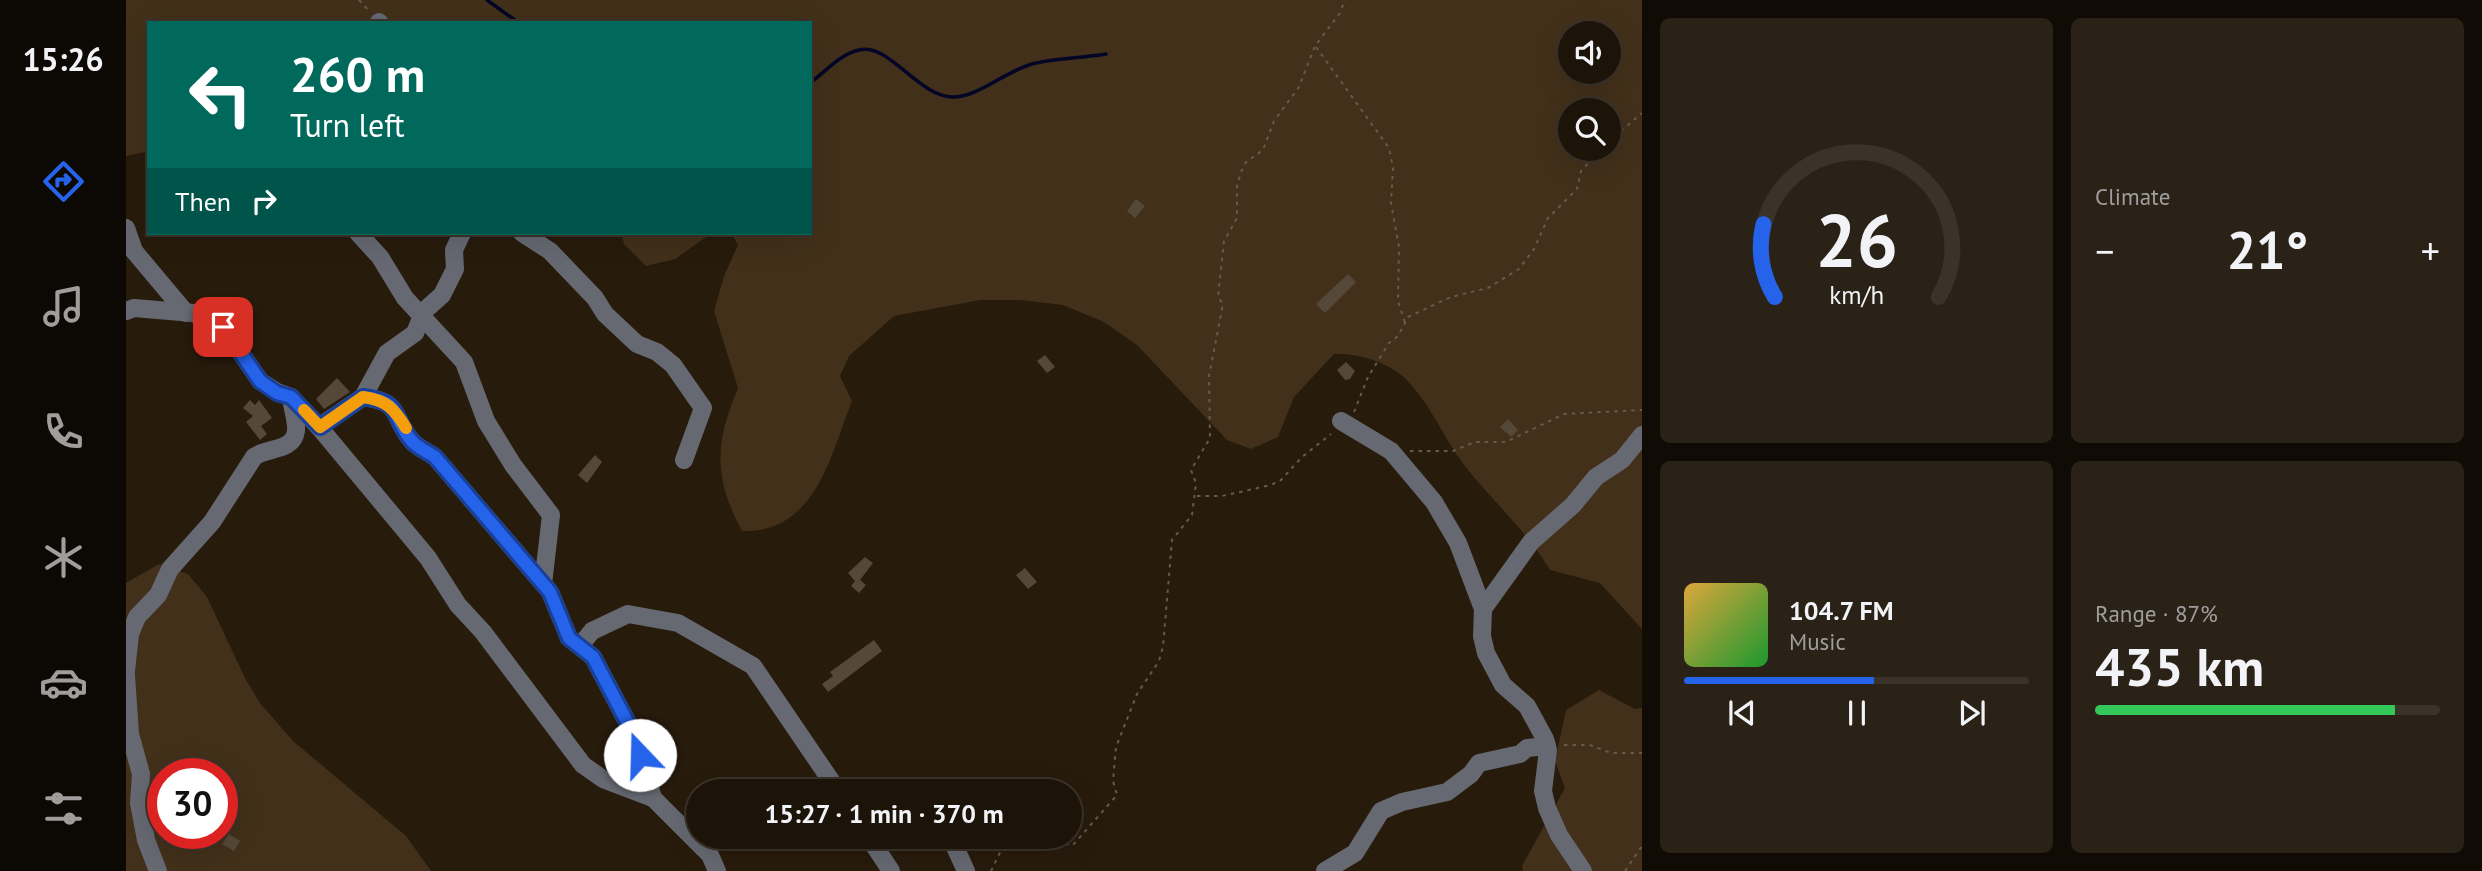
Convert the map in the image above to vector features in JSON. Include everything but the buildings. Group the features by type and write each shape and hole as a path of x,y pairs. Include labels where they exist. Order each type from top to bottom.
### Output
{"street":[{"path":"126,228 134,251 186,313"},
{"path":"360,235 380,257 405,298 464,362 486,421 513,465 551,515 543,584"},
{"path":"320,427 363,397 387,353 415,333 423,316 442,295 455,270 454,250 461,235"},
{"path":"525,235 550,251 595,298 605,314 637,344 657,352 673,365 682,382 696,397 703,408 684,460"},
{"path":"126,311 134,308 193,313 223,327 260,381 277,393 291,397 320,427 428,558 458,605 483,632 583,765 603,779 653,798 710,855 717,871"},
{"path":"158,871 146,840 139,803 141,774 128,740 126,673 130,634 137,617 158,595 170,569 212,522 254,457 262,451 286,447 292,441 296,430 291,397"},
{"path":"363,397 379,399 393,407 411,440 435,457 550,592 569,638 593,657 633,733 653,798"},
{"path":"1342,421 1391,451 1434,502 1461,551 1483,609 1482,636 1486,653 1503,685 1527,706 1547,746 1543,792 1546,808 1559,835 1583,871"},
{"path":"1483,609 1531,542 1573,505 1596,477 1622,460 1642,435"},
{"path":"580,646 592,631 628,614 678,623 753,666 830,779"},
{"path":"1325,871 1354,853 1381,811 1402,802 1447,792 1471,774 1479,764 1520,754 1527,748 1547,746"},
{"path":"877,849 891,871"},
{"path":"956,849 966,871"}],"path":[{"path":"1082,835 1117,795 1113,782 1116,747 1137,694 1161,654 1169,595 1167,577 1171,540 1192,515 1196,483 1191,470 1210,438 1209,376 1223,304 1218,297 1222,285 1219,274 1224,242 1237,218 1237,186 1246,162 1263,150 1274,121 1300,87 1315,46 1340,13 1345,0"},
{"path":"1315,46 1389,148 1393,168 1391,203 1399,247 1398,301 1405,323"},
{"path":"1621,131 1642,113"},
{"path":"1196,495 1222,496 1281,480 1302,457 1326,440 1342,421 1351,419 1368,377 1408,317 1488,288 1519,269 1534,248 1548,218 1577,189 1581,171 1591,161"},
{"path":"1391,451 1453,451 1475,442 1506,442 1564,414 1642,410"},
{"path":"1547,746 1590,746 1611,753 1642,753"},
{"path":"1625,871 1642,846"},
{"path":"991,871 1002,849"}],"shaded area":[{"path":"126,0 1642,0 1642,629 1600,583 1550,570 1531,542 1465,466 1419,394 1400,374 1385,365 1360,356 1334,354 1294,397 1278,437 1251,449 1227,440 1137,345 1104,322 1063,305 1020,300 980,300 894,316 849,356 840,376 852,401 827,467 804,505 787,519 767,528 742,531 726,494 720,460 725,426 738,388 714,311 724,276 738,245 732,235 812,235 812,21 147,21 147,151 126,156"},
{"path":"622,235 709,235 675,259 646,266 624,244"},
{"path":"159,564 188,574 207,597 246,680 260,703 293,741 406,836 431,871 126,871 126,583"},
{"path":"1599,690 1635,709 1642,708 1642,871 1523,871 1522,866 1565,788 1555,761 1566,710"}],"waterway":[{"path":"487,0 516,21"},
{"path":"812,81 839,59 852,52 870,50 892,61 927,88 952,97 972,93 1025,66 1106,54"}],"slow traffic":[{"path":"304,410 320,427 334,414 363,397 379,399 393,407 406,428"}],"route":[{"path":"223,327 260,381 277,393 291,397 320,427 334,414 363,397 379,399 393,407 411,440 435,457 550,592 569,638 593,657 633,733 640,755"}]}
